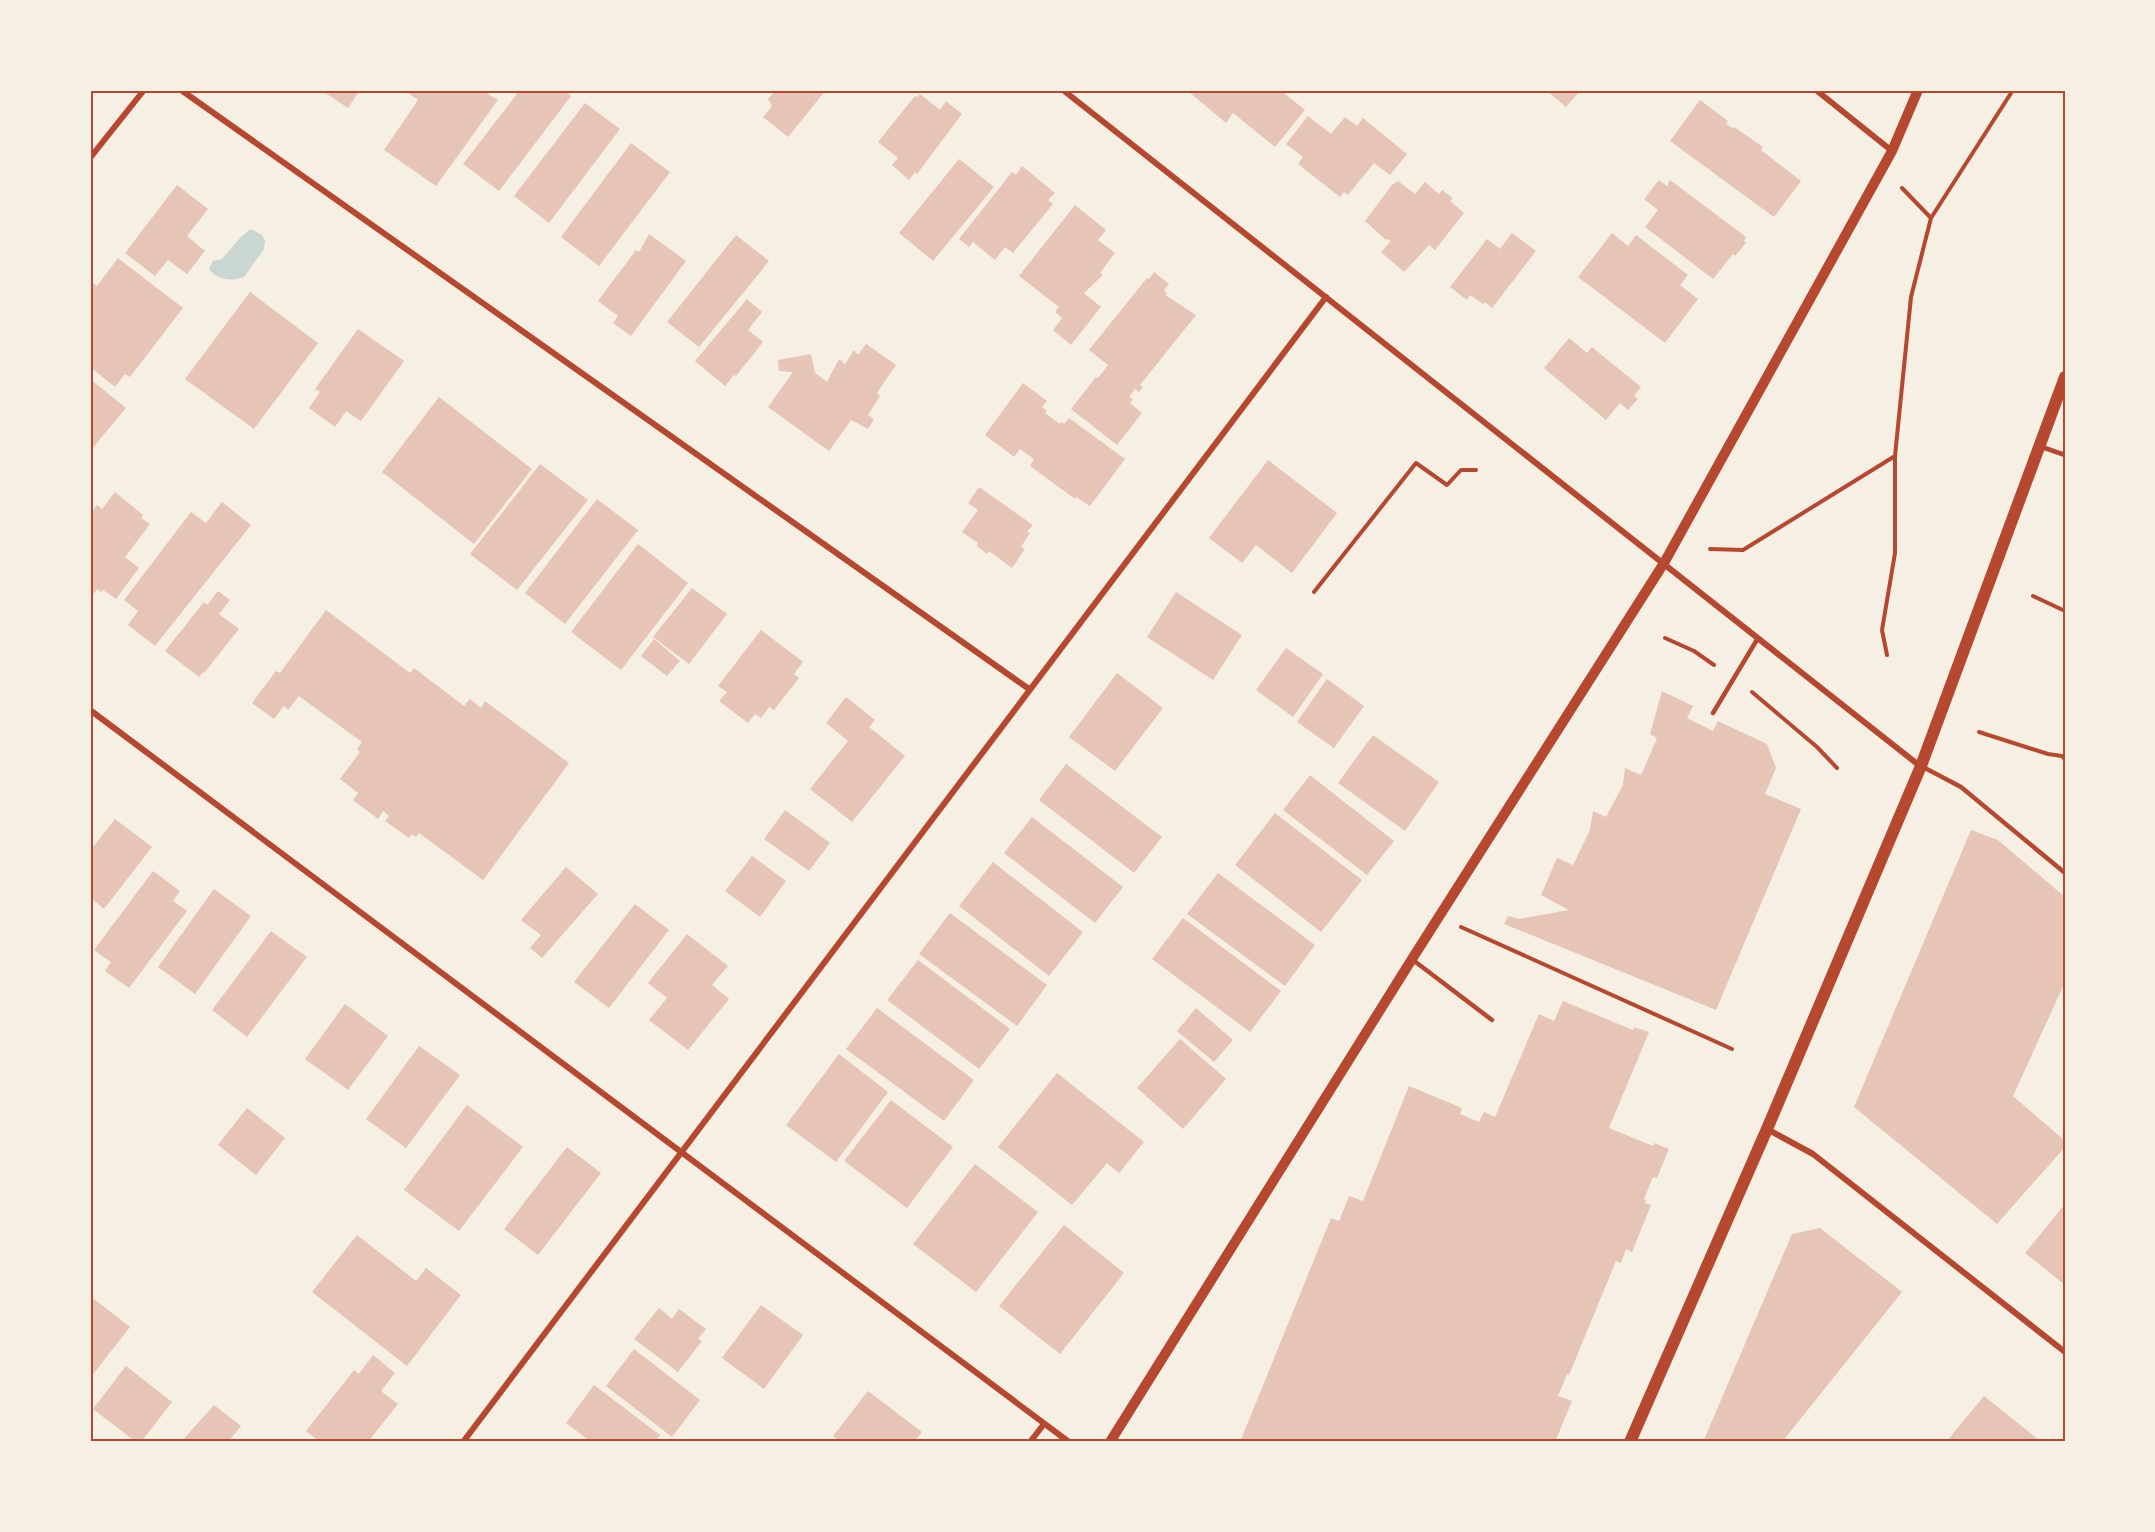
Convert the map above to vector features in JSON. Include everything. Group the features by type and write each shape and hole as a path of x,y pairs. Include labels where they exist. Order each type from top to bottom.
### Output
{"main road":[{"path":"1630,1442 1767,1129 1921,766 2065,377"}],"street":[{"path":"90,158 144,90"},
{"path":"181,90 1029,689"},
{"path":"1063,90 1921,766"},
{"path":"1816,90 1892,151"},
{"path":"1110,1442 1412,959 1664,563 1892,151 1918,90"},
{"path":"463,1442 1326,297"},
{"path":"90,710 1069,1442"},
{"path":"1767,1129 1813,1154 2065,1352"},
{"path":"1030,1442 1044,1424"}],"lane":[{"path":"2039,446 2065,455"},
{"path":"1713,713 1758,638"},
{"path":"1921,766 1961,787 2065,873"},
{"path":"1412,959 1492,1020"}],"path":[{"path":"1887,655 1882,630 1895,553 1895,456 1911,297 1931,218 2013,90"},
{"path":"1882,168 1931,218"},
{"path":"1710,549 1743,550 1895,456"},
{"path":"1314,592 1416,463 1447,485 1461,470 1476,470"},
{"path":"2033,596 2065,611"},
{"path":"1665,638 1694,651 1734,677 1817,747 1837,768"},
{"path":"1979,732 2048,754 2064,756"},
{"path":"1439,917 1732,1048"}],"shaded area":[{"path":"249,230 262,235 265,240 264,249 244,277 225,279 216,276 209,269 213,261 222,259"}],"building":[{"path":"321,90 360,90 348,108"},
{"path":"404,90 481,90 498,100 436,186 384,150 418,100"},
{"path":"520,90 563,90 571,96 499,191 463,164"},
{"path":"776,90 826,90 788,137 763,117 772,106 768,99"},
{"path":"1190,90 1288,90 1285,94 1305,110 1275,147 1233,113 1226,123 1189,92"},
{"path":"1546,90 1581,90 1566,107"},
{"path":"920,94 940,110 946,101 962,114 917,174 915,172 909,180 892,165 898,158 878,142 915,96"},
{"path":"1700,100 1728,121 1726,124 1763,147 1761,150 1801,181 1774,217 1670,141"},
{"path":"585,103 620,129 549,223 514,196"},
{"path":"1308,116 1331,134 1345,117 1357,126 1363,118 1407,154 1390,175 1374,163 1348,195 1344,192 1340,197 1298,164 1303,157 1286,144"},
{"path":"631,143 670,172 599,266 561,237"},
{"path":"959,159 994,187 933,261 899,233"},
{"path":"1022,166 1055,193 1048,200 1053,204 1013,253 1005,247 995,260 973,242 969,247 959,239 1012,172 1016,175"},
{"path":"1659,180 1667,186 1670,180 1746,237 1744,241 1746,243 1735,256 1733,254 1713,279 1645,227 1658,210 1644,199"},
{"path":"1398,181 1415,194 1425,182 1439,194 1442,190 1453,198 1450,201 1464,213 1435,250 1429,245 1404,272 1381,252 1391,241 1386,240 1365,221 1392,185"},
{"path":"177,185 208,209 187,236 205,251 187,274 168,260 155,276 125,253"},
{"path":"1075,205 1106,230 1098,240 1115,253 1100,273 1103,275 1084,293 1101,307 1071,345 1053,330 1062,318 1055,312 1059,307 1019,276"},
{"path":"1512,233 1536,251 1492,308 1470,295 1467,300 1450,287 1487,239 1500,249"},
{"path":"1612,233 1628,246 1636,235 1688,275 1680,285 1698,299 1665,343 1578,277"},
{"path":"649,234 686,261 631,336 613,323 618,316 598,301 636,250 639,252"},
{"path":"736,235 769,261 699,347 667,322"},
{"path":"118,258 183,308 130,377 125,374 115,387 90,367 90,281 97,286"},
{"path":"1154,272 1169,284 1164,290 1167,293 1165,295 1196,315 1140,385 1143,387 1139,392 1135,389 1129,397 1133,399 1130,403 1142,413 1117,445 1071,409 1108,365 1089,350"},
{"path":"250,292 318,343 254,429 185,379"},
{"path":"747,299 762,312 748,330 763,342 725,386 695,361"},
{"path":"358,329 404,361 361,421 346,411 335,427 309,408 320,392 315,389"},
{"path":"1569,338 1587,353 1592,347 1641,387 1634,396 1638,399 1628,410 1620,403 1606,420 1544,368"},
{"path":"866,344 896,365 877,393 880,396 868,415 874,419 868,429 851,420 829,451 768,407 793,372 779,371 778,360 811,354 815,373 827,382 839,359 845,364 854,350 858,355"},
{"path":"90,379 126,408 90,451"},
{"path":"1023,383 1047,401 1042,407 1047,411 1045,413 1060,424 1061,422 1064,424 1069,418 1125,459 1090,506 1076,497 1075,499 1030,466 1034,459 1020,449 1014,457 985,435"},
{"path":"439,397 532,469 474,544 382,472"},
{"path":"1268,460 1337,513 1292,573 1256,545 1242,563 1209,538"},
{"path":"540,464 588,500 517,590 470,554"},
{"path":"979,487 1033,525 1027,532 1030,533 1021,547 1025,549 1012,568 989,551 987,554 977,546 978,543 962,532 978,510 968,503"},
{"path":"115,492 143,515 141,518 150,524 125,557 139,568 116,599 103,590 101,592 97,589 92,596 90,595 90,514 97,505 102,509"},
{"path":"597,499 638,530 565,624 525,593"},
{"path":"222,502 251,525 155,646 128,625 138,611 124,600 191,512 206,523"},
{"path":"638,544 688,583 621,670 571,632"},
{"path":"692,588 727,614 689,664 653,637"},
{"path":"218,591 230,600 219,614 239,629 199,677 165,651 204,602 207,605"},
{"path":"1176,592 1242,635 1213,680 1147,637"},
{"path":"326,610 410,673 414,668 464,706 470,699 481,708 485,701 569,763 483,880 419,833 416,837 412,834 409,838 385,821 389,816 383,811 378,819 353,800 358,793 340,779 360,752 357,749 362,742 299,696 288,710 284,706 274,719 252,703 276,671 280,673"},
{"path":"761,630 803,662 794,674 799,678 774,710 769,707 761,718 755,714 748,723 719,701 727,692 718,686"},
{"path":"654,639 680,661 667,676 641,656"},
{"path":"1286,648 1323,674 1293,717 1256,690"},
{"path":"1117,673 1163,708 1115,771 1069,737"},
{"path":"1327,679 1364,706 1334,748 1297,722"},
{"path":"1662,691 1693,706 1687,718 1713,731 1718,721 1767,744 1776,768 1765,794 1801,809 1716,1010 1504,924 1508,916 1519,919 1569,910 1541,895 1557,858 1573,865 1590,830 1593,811 1606,817 1623,785 1625,768 1641,775 1657,738 1650,734"},
{"path":"846,697 875,720 869,727 905,756 852,822 810,789 848,741 826,723"},
{"path":"1373,735 1439,782 1405,831 1338,783"},
{"path":"1066,764 1162,837 1134,873 1039,800"},
{"path":"1310,775 1394,841 1367,875 1283,810"},
{"path":"785,810 830,843 809,871 764,839"},
{"path":"1275,813 1362,880 1321,932 1235,865"},
{"path":"1032,817 1123,887 1095,923 1004,853"},
{"path":"115,819 152,847 104,909 90,897 90,851"},
{"path":"1971,830 1998,840 2065,897 2065,982 2013,1096 2065,1141 2065,1147 1997,1224 1854,1107"},
{"path":"752,856 786,881 760,917 725,891"},
{"path":"993,862 1083,932 1049,976 959,906"},
{"path":"566,867 598,894 542,958 530,948 541,935 521,920"},
{"path":"153,871 180,891 173,901 187,911 129,988 105,971 111,962 94,950"},
{"path":"1218,873 1315,945 1285,986 1187,914"},
{"path":"214,889 251,916 195,994 158,967"},
{"path":"635,904 669,930 609,1008 574,982"},
{"path":"950,913 1047,985 1017,1026 919,954"},
{"path":"1183,918 1281,991 1250,1032 1152,959"},
{"path":"271,931 307,957 247,1037 212,1010"},
{"path":"687,934 728,966 712,985 729,999 688,1050 649,1020 667,998 648,983"},
{"path":"918,960 1010,1029 979,1069 887,1000"},
{"path":"1563,1001 1633,1030 1634,1027 1649,1032 1609,1128 1653,1146 1654,1143 1669,1149 1657,1178 1653,1177 1644,1199 1645,1203 1651,1205 1632,1252 1626,1249 1621,1263 1616,1261 1569,1375 1567,1374 1558,1396 1572,1401 1555,1442 1240,1442 1331,1218 1339,1221 1349,1196 1363,1201 1409,1086 1462,1108 1460,1114 1479,1122 1484,1112 1495,1117 1539,1014 1554,1021"},
{"path":"345,1004 388,1036 348,1090 305,1059"},
{"path":"877,1008 974,1080 944,1121 846,1049"},
{"path":"1196,1008 1233,1040 1214,1062 1177,1031"},
{"path":"1180,1039 1226,1079 1183,1129 1137,1088"},
{"path":"419,1046 460,1075 406,1148 366,1119"},
{"path":"839,1054 888,1092 836,1162 786,1125"},
{"path":"1057,1073 1144,1142 1119,1173 1107,1163 1072,1205 998,1147"},
{"path":"891,1100 953,1147 907,1208 844,1161"},
{"path":"467,1105 523,1147 459,1231 404,1190"},
{"path":"247,1108 285,1138 256,1175 218,1145"},
{"path":"567,1147 601,1173 538,1255 504,1229"},
{"path":"975,1164 1038,1212 976,1292 913,1244"},
{"path":"2065,1204 2065,1285 2025,1253"},
{"path":"1064,1225 1124,1273 1060,1354 999,1306"},
{"path":"1820,1228 1902,1292 1782,1442 1703,1442 1792,1234"},
{"path":"357,1235 416,1281 426,1268 461,1295 407,1366 312,1292"},
{"path":"90,1296 130,1327 90,1378"},
{"path":"761,1305 803,1335 764,1389 722,1358"},
{"path":"659,1308 672,1319 679,1309 706,1329 698,1339 702,1341 678,1372 634,1339"},
{"path":"634,1349 700,1400 672,1437 606,1386"},
{"path":"373,1355 395,1373 381,1391 398,1404 368,1442 320,1442 306,1431 354,1370 359,1374"},
{"path":"126,1366 172,1402 141,1442 136,1442 93,1409"},
{"path":"594,1385 660,1435 654,1442 591,1442 566,1423"},
{"path":"868,1391 922,1432 914,1442 841,1442 833,1436"},
{"path":"1984,1396 2039,1440 2037,1442 1946,1442"},
{"path":"214,1405 241,1426 228,1442 181,1442"}]}
